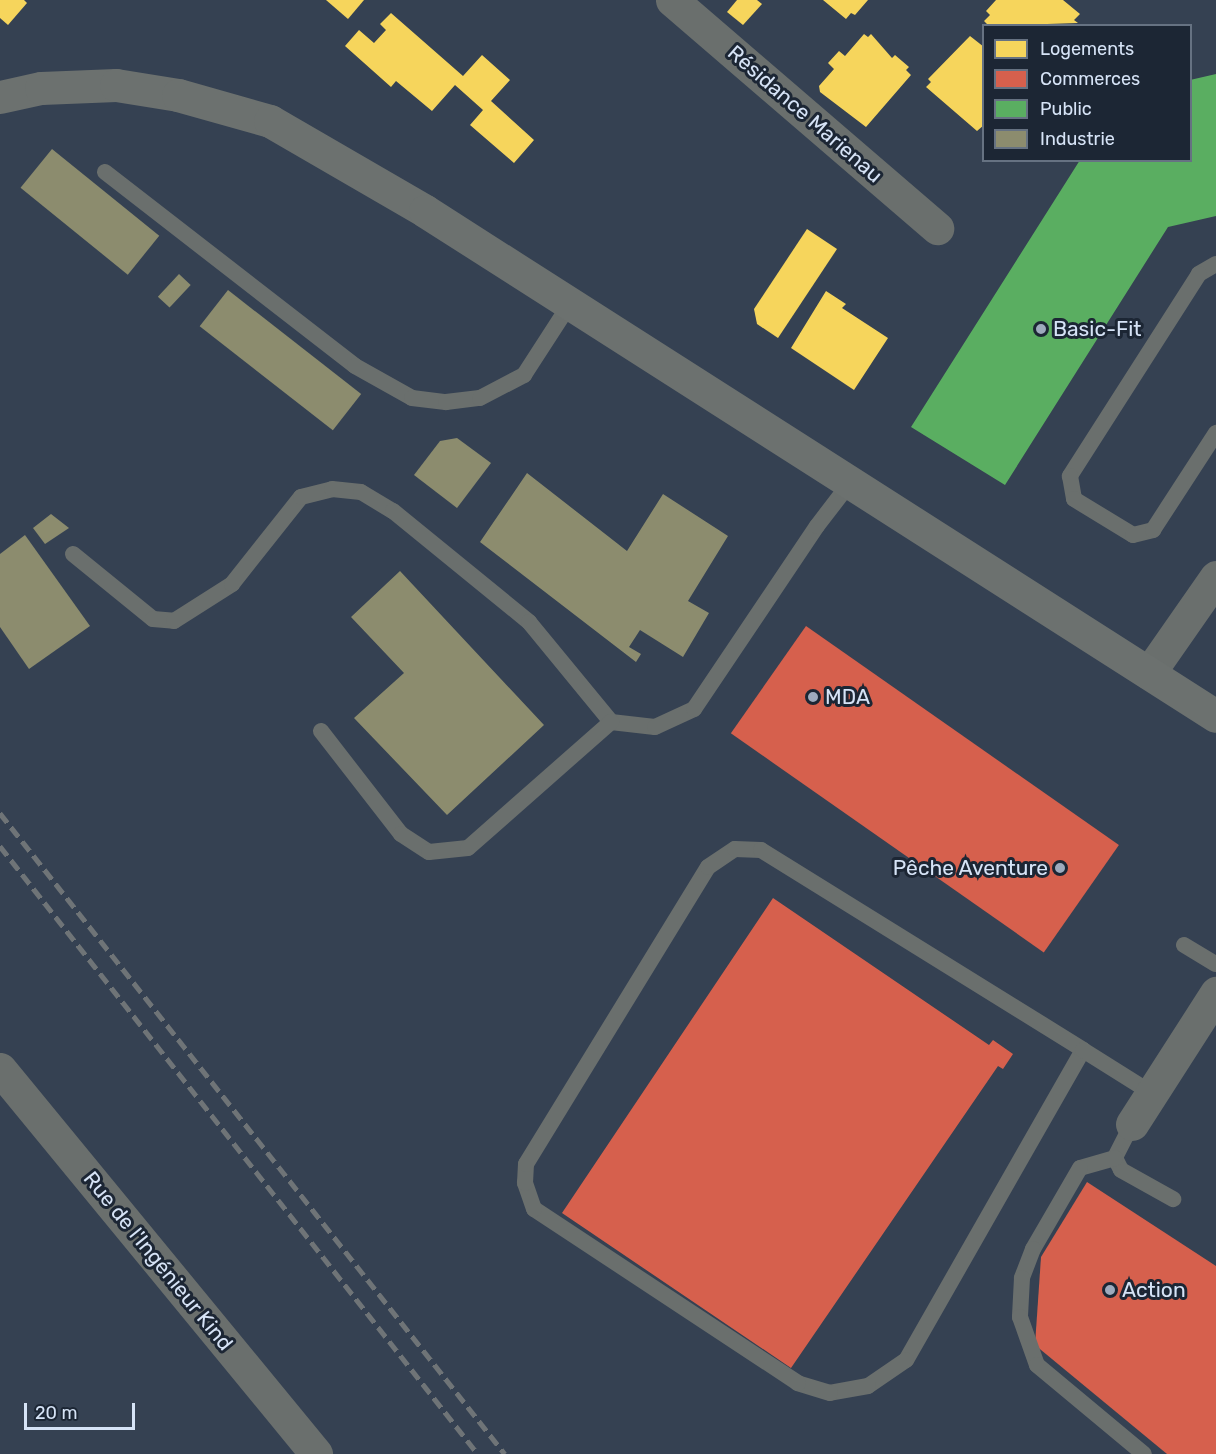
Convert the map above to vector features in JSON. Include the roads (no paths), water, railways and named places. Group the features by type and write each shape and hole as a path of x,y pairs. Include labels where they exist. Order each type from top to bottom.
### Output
{"main road":[{"path":"0,97 42,88 116,85 178,95 270,122 425,211 1216,716"}],"street":[{"name":"Résidance Marienau","path":"672,0 937,228"},
{"path":"1149,673 1216,577"},
{"path":"1132,1125 1150,1092 1216,993"},
{"name":"Rue de l'Ingénieur Kind","path":"0,1069 316,1454"}],"lane":[{"path":"105,172 355,366 412,398 446,402 480,398 524,375 570,304"},
{"path":"1216,264 1199,274 1070,476 1074,499 1133,536 1153,530 1216,433"},
{"path":"73,554 153,620 174,621 232,584 301,497 332,489 361,492 393,511 529,622 611,722 655,726 694,709 817,526 850,483"},
{"path":"321,731 401,834 429,852 468,848 611,722"},
{"path":"1083,1050 906,1360 868,1386 830,1393 798,1383 534,1209 525,1183 526,1164 708,867 735,849 761,850 1083,1050 1150,1092"},
{"path":"1184,945 1216,964"},
{"path":"1132,1125 1115,1158 1080,1168 1033,1249 1022,1278 1020,1317 1037,1365 1144,1454"},
{"path":"1115,1158 1121,1170 1173,1199"}],"railway":[{"path":"0,813 505,1454"},
{"path":"0,846 478,1454"}],"place":[{"name":"Basic-Fit","path":"1041,329"},
{"name":"MDA","path":"813,697"},
{"name":"Pêche Aventure","path":"1060,868"},
{"name":"Action","path":"1110,1290"}]}
